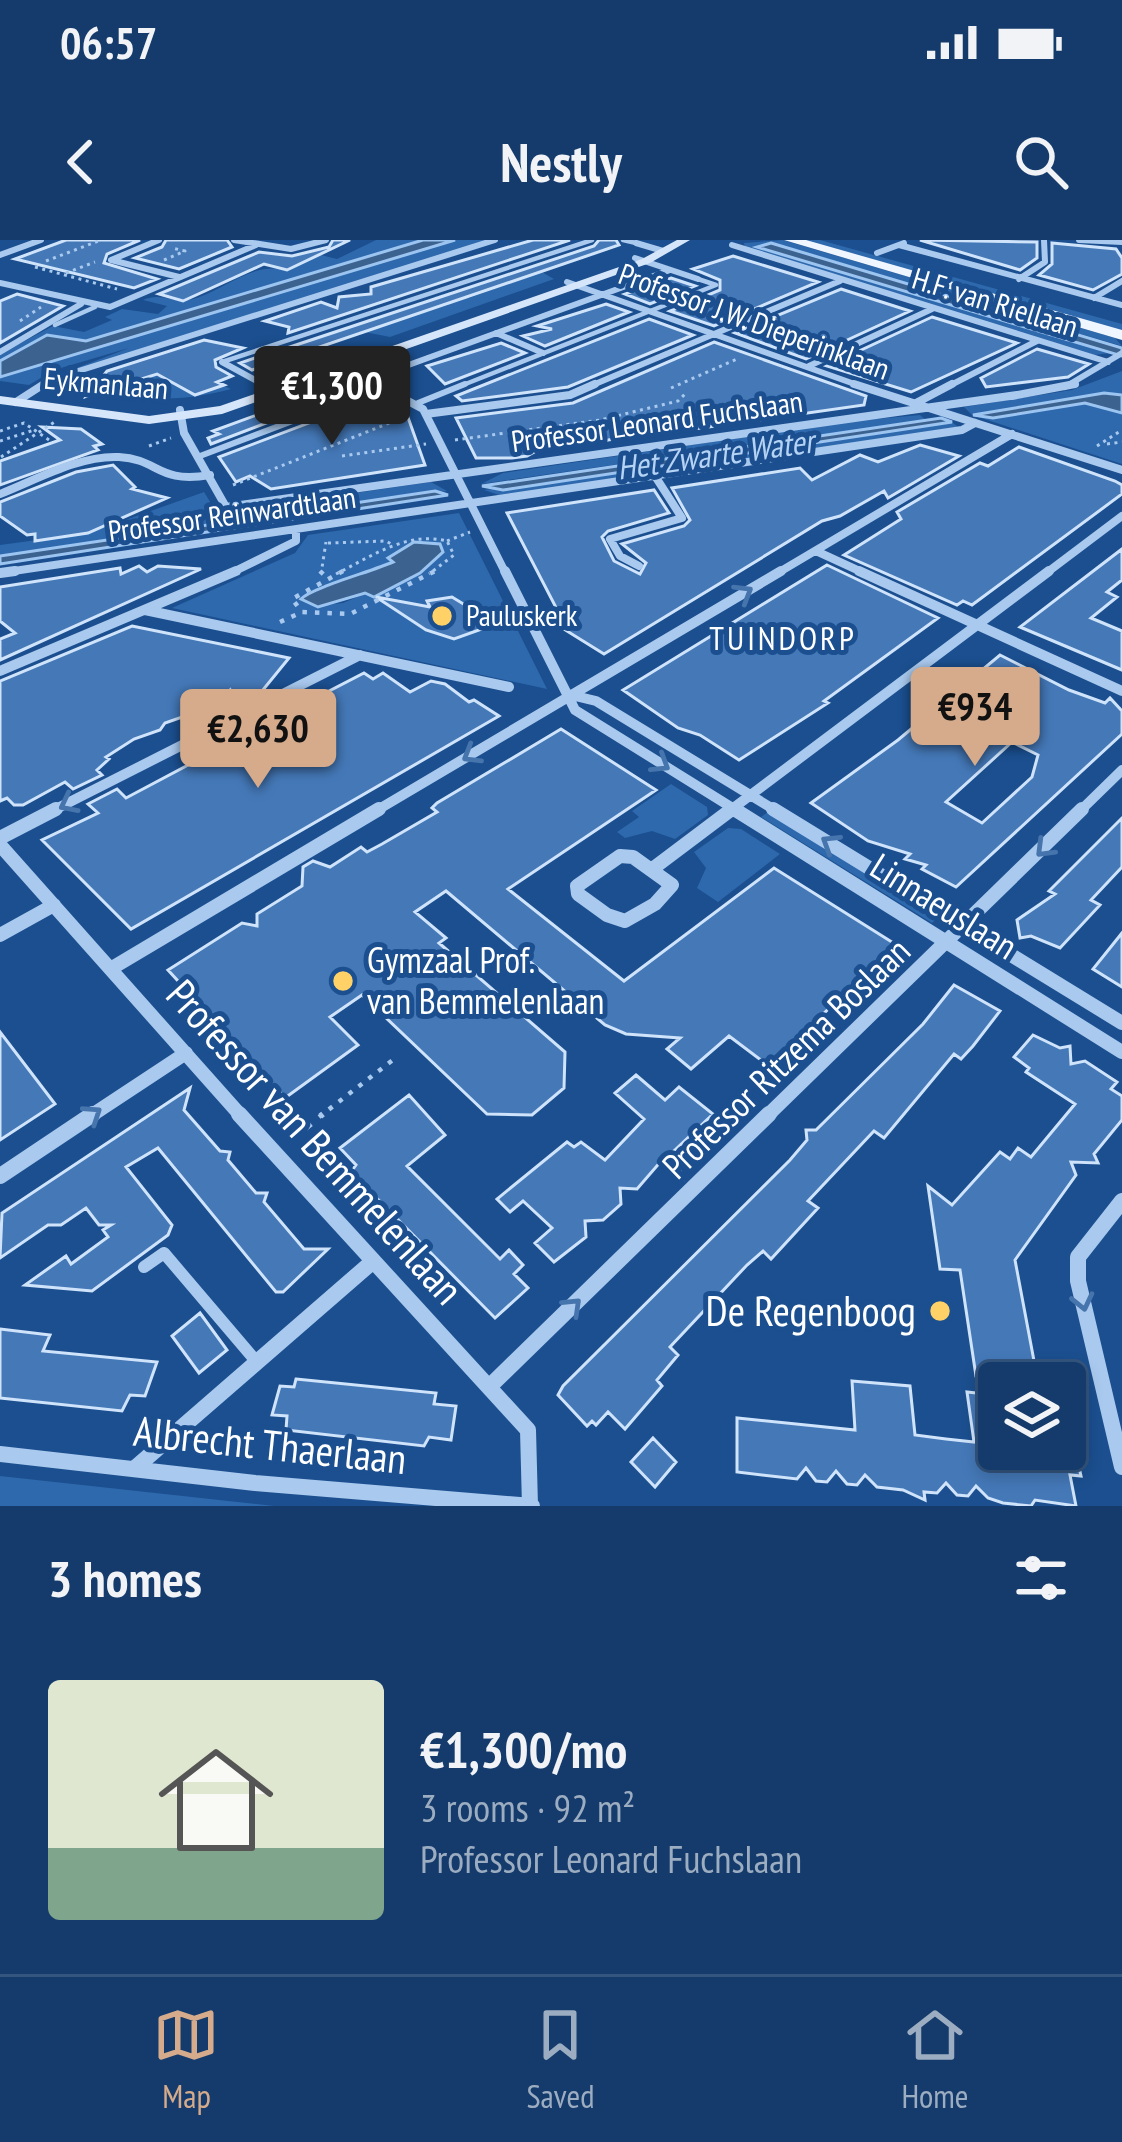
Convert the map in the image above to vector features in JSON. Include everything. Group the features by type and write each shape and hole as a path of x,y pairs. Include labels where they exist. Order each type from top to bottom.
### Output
{"main road":[{"name":"Eykmanlaan","path":"10,398 117,418 180,414 272,390 572,284 649,249 685,240"},
{"path":"791,240 1122,337"},
{"path":"830,240 1122,320"}],"street":[{"path":"0,255 41,240"},
{"path":"112,259 160,240"},
{"path":"234,240 302,251 326,240"},
{"path":"10,398 53,380 495,240"},
{"path":"877,253 910,240"},
{"path":"1018,279 1045,262 1044,240"},
{"path":"1079,240 1122,242"},
{"path":"0,283 110,307 256,245"},
{"name":"H.F. van Riellaan","path":"731,245 932,309 1115,358"},
{"path":"899,245 1122,305"},
{"path":"649,249 670,270 698,279"},
{"path":"112,259 179,277"},
{"path":"370,379 670,270"},
{"path":"1094,298 1122,280"},
{"path":"422,408 570,395 840,281"},
{"name":"Professor J.W. Dieperinklaan","path":"572,284 925,406"},
{"path":"0,345 82,304"},
{"path":"809,366 932,309"},
{"path":"494,333 543,352"},
{"path":"914,404 1038,340"},
{"name":"Professor Leonard Fuchslaan","path":"844,419 936,410 1073,386 1115,358"},
{"name":"Eykmanlaan","path":"222,362 272,390"},
{"path":"341,365 422,408 571,695"},
{"name":"Professor Leonard Fuchslaan","path":"218,491 226,507 1017,395"},
{"path":"925,406 1122,470"},
{"path":"180,414 218,491"},
{"name":"Professor Reinwardtlaan","path":"0,573 962,430 975,423"},
{"path":"112,968 1012,434"},
{"path":"0,494 111,457 134,459 174,481 210,475"},
{"path":"639,566 620,556 610,539 682,518 655,476"},
{"path":"652,870 1122,517"},
{"path":"0,670 283,551 296,541 299,530"},
{"path":"816,551 1122,691"},
{"path":"145,610 509,687"},
{"path":"0,842 360,655"},
{"name":"Linnaeuslaan","path":"1122,1023 596,701 571,695 575,710 1122,1052"},
{"name":"Professor Ritzema Boslaan","path":"489,1388 1122,770"},
{"name":"Professor van Bemmelenlaan","path":"0,842 371,1263 528,1430 531,1506"},
{"path":"620,856 633,857 652,870 671,885 671,891 628,924 616,923 578,894 577,886 620,856"},
{"path":"0,935 54,905"},
{"path":"0,1176 186,1053"},
{"path":"1122,1202 1078,1257 1078,1281 1122,1467"},
{"path":"135,1468 371,1263"},
{"name":"Albrecht Thaerlaan","path":"0,1454 531,1506"}],"lane":[{"name":"Eykmanlaan","path":"222,362 592,240"},
{"path":"623,240 649,249"},
{"path":"777,269 787,265"},
{"path":"422,408 716,285 698,279"},
{"path":"55,325 94,307"},
{"path":"422,408 543,352 656,313"},
{"path":"200,456 385,386"},
{"path":"144,1267 164,1253 256,1361"}],"path":[{"path":"46,261 101,240"},
{"path":"62,275 112,259"},
{"path":"35,267 140,294"},
{"path":"671,388 765,350"},
{"path":"342,456 600,420 678,400 687,397 686,393"},
{"path":"218,491 422,408"},
{"path":"1,458 59,416"},
{"path":"0,431 24,423 52,442"},
{"path":"1083,456 1122,430"},
{"path":"8,453 0,444 37,432"},
{"path":"1107,444 1122,442"},
{"path":"447,541 454,555 444,566 350,614 302,612 292,599 395,546 427,536 447,541 482,528"},
{"path":"299,530 328,543 386,541 395,546"},
{"path":"327,578 320,573 328,543"},
{"path":"275,1152 398,1056"}],"shaded area":[{"path":"376,240 423,240 86,341 47,335 0,361 0,354 53,326 84,332 112,320 105,317 122,309 158,314 167,306 143,300 189,300 249,273 287,270 313,253 337,259"},
{"path":"455,240 489,240 40,382 129,348 54,370 29,385 0,381 0,377"},
{"path":"783,240 1115,338 1122,346 771,243 758,248 1111,353 1094,355 745,248 744,243"},
{"path":"801,240 820,240 1122,324 1122,332"},
{"path":"542,272 554,279 390,337 365,332 448,305 434,297 450,292 469,298"},
{"path":"1122,371 1122,464 972,415 964,407 1072,390"},
{"path":"155,374 195,395 224,386 231,389 208,394 163,399 97,395 52,388 63,382 93,394"},
{"path":"920,415 926,420 481,484 503,473"},
{"path":"952,422 958,427 502,496 484,490"},
{"path":"431,482 447,491 0,556 0,545 89,533 204,492 217,513"},
{"path":"459,513 547,689 172,608 295,553 308,535","holes":["405,550 416,572 343,603 326,605 323,585 367,575"]},
{"path":"671,784 707,807 708,815 675,839 652,831 625,838 617,832 639,817 632,811"},
{"path":"768,812 938,917 932,923 761,817"},
{"path":"728,828 741,829 780,854 718,902 697,888 706,868 694,852"},
{"path":"0,1476 274,1506 0,1506"}],"water":[{"path":"423,240 455,240 0,377 0,361 47,335 86,341"},
{"path":"771,243 1122,348 1122,356 757,247"},
{"path":"1104,393 1122,395 1122,413 1085,403 993,418 973,415"},
{"name":"Het Zwarte Water","path":"941,418 952,422 503,490 482,486"},
{"path":"435,491 448,495 0,564 0,556"},
{"path":"414,542 440,544 443,552 420,573 374,597 365,593 318,607 301,599 393,562 388,558"}],"building":[{"path":"66,240 140,240 107,254 104,263 157,279 134,288 15,259"},
{"path":"166,240 227,240 232,247 179,269 135,258 162,247"},
{"path":"333,240 350,240 287,270 264,264 183,301 159,294 259,252 292,256 329,247"},
{"path":"533,240 570,240 288,333 289,327 265,321 321,302 337,308 339,297 371,294 371,287"},
{"path":"599,240 616,240 619,245 252,370 240,363 270,353 283,356 284,349 594,246"},
{"path":"920,240 1037,242 1037,258 1020,270"},
{"path":"1052,243 1116,249 1122,258 1122,274 1093,290 1039,275 1052,264"},
{"path":"733,256 818,282 714,326 670,311 720,290 720,280 693,269"},
{"path":"671,278 695,286 650,304 625,294"},
{"path":"841,289 910,311 806,359 735,333"},
{"path":"17,294 63,306 0,343 0,301"},
{"path":"606,304 629,312 545,346 523,336 552,329 537,326"},
{"path":"932,317 1017,343 911,392 827,366"},
{"path":"649,319 693,335 568,387 462,401 456,396"},
{"path":"204,340 243,348 215,360 216,367 232,376 217,382 224,385 195,395 157,374 87,396 107,371"},
{"path":"714,342 866,396 864,405 694,429 654,422 663,432 574,445 546,443 550,448 535,445 538,450 512,458 476,458 456,418 573,403"},
{"path":"501,343 525,353 445,384 427,366"},
{"path":"1037,349 1089,364 1068,377 986,387 981,378"},
{"path":"344,383 356,389 211,444 208,438 219,434 213,431"},
{"path":"380,396 405,409 425,465 271,489 250,476 236,482 219,457"},
{"path":"42,427 81,429 102,444 94,446 98,450 0,485 0,461 60,440"},
{"path":"920,445 959,456 888,498 884,491 822,521 604,654 554,623 562,619 507,513 654,490 669,513 608,531 602,537 614,561 640,574 646,563 622,544 684,526 690,520 672,488 800,468 812,480 860,455 878,462"},
{"path":"1019,447 1115,481 1122,485 1122,494 972,605 963,601 957,605 844,555 901,519 897,512 980,463 988,466"},
{"path":"113,465 135,487 132,489 167,498 88,533 35,541 35,534 27,535 0,516 0,502 76,472"},
{"path":"1122,549 1122,580 1107,592 1117,597 1091,618 1122,631 1122,670 1020,627"},
{"path":"827,565 938,618 824,701 828,703 739,760 700,735 678,728 623,690"},
{"path":"139,566 147,572 158,566 201,569 0,660 0,639 15,633 0,621 0,587 120,568 121,574"},
{"name":"Pauluskerk","path":"376,597 430,607 427,601 452,597 470,608 482,629 454,639 426,630"},
{"path":"132,626 289,658 258,696 234,708 230,690 211,707 165,723 106,757 109,759 97,770 102,775 73,789 65,782 23,805 14,805 7,798 0,801 0,681"},
{"path":"1000,655 1069,690 1105,703 1110,698 1122,711 1122,734 956,887 922,869 926,865 905,859 910,854 868,841 811,803 898,740","holes":["1012,742 1038,755 1032,777 982,823 946,802"]},
{"path":"364,673 373,679 383,673 410,692 431,681 445,684 499,716 131,929 42,840 98,813 88,804 117,789 126,798 239,738 237,728 275,709 281,713 300,706"},
{"path":"561,729 656,790 508,889 624,981 774,868 895,944 776,1060 766,1064 729,1036 691,1069 667,1049 680,1038 626,1034 605,1025 446,891 415,912 446,938 439,943 565,1052 564,1088 532,1115 487,1114 362,995 330,1017 358,1045 285,1098 168,970 242,923 257,926 257,914 302,886 303,867 313,861 330,867 361,847 367,852 382,844 437,812 432,808 437,803"},
{"path":"1122,818 1122,867 1091,900 1100,905 1060,948 1031,936 1020,938 1017,920 1055,894 1049,891"},
{"path":"1122,933 1122,987 1093,969"},
{"path":"954,985 1000,1011 973,1046 961,1059 954,1054 884,1138 874,1131 808,1201 818,1208 771,1259 763,1251 670,1347 678,1355 657,1380 662,1386 625,1429 608,1412 596,1425 592,1421 587,1426 558,1395 563,1386 790,1160 807,1140 806,1130 816,1130 923,1024"},
{"path":"0,1032 55,1104 0,1140"},
{"path":"1033,1035 1060,1048 1070,1046 1071,1064 1085,1061 1117,1082 1111,1089 1122,1096 1122,1120 1094,1154 1098,1163 1071,1162 1076,1175 1015,1260 1034,1362 978,1362 976,1376 960,1270 940,1269 928,1186 952,1205 1000,1152 1010,1159 1018,1148 1031,1157 1075,1104 1026,1072 1029,1068 1014,1057"},
{"path":"636,1075 665,1100 679,1087 713,1114 674,1151 682,1177 662,1160 637,1189 620,1188 621,1204 603,1220 585,1221 586,1237 554,1262 535,1243 552,1228 523,1201 510,1212 497,1199 567,1142 574,1147 581,1142 605,1160 644,1119 615,1093"},
{"path":"190,1088 184,1110 220,1151 230,1152 228,1160 256,1193 267,1193 264,1202 304,1249 328,1249 283,1292 276,1292 158,1148 126,1167 172,1225 168,1235 92,1291 25,1285 66,1256 71,1264 108,1237 103,1230 111,1225 99,1225 86,1208 61,1225 48,1225 0,1258 2,1213"},
{"path":"409,1095 445,1135 407,1166 500,1259 509,1250 523,1265 514,1274 528,1288 495,1318 351,1172 356,1165 340,1148"},
{"path":"200,1313 227,1350 199,1373 172,1336"},
{"path":"0,1329 50,1335 43,1351 157,1362 145,1396 130,1395 122,1411 0,1398"},
{"path":"296,1379 436,1393 434,1404 456,1406 451,1440 429,1437 424,1446 286,1430 287,1416 272,1415 280,1386 294,1387"},
{"path":"852,1381 910,1386 915,1435 974,1442 967,1392 978,1393 978,1470 1080,1470 1081,1476 1070,1475 1076,1506 1035,1500 1031,1506 1003,1503 988,1498 976,1486 968,1496 957,1495 946,1483 937,1493 924,1492 925,1500 903,1490 877,1487 865,1475 857,1485 847,1484 836,1471 827,1482 816,1481 806,1468 797,1479 737,1472 737,1418 855,1430"},
{"path":"653,1438 676,1462 655,1487 631,1462"}],"place":[{"name":"Pauluskerk","path":"442,616"},
{"name":"Gymzaal Prof. van Bemmelenlaan","path":"343,981"},
{"name":"De Regenboog","path":"940,1311"}],"district":[{"name":"TUINDORP","path":"783,638"}]}
